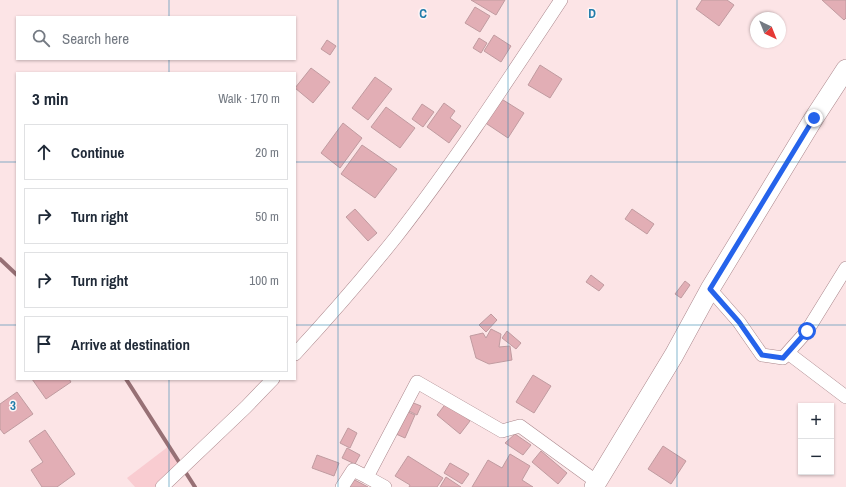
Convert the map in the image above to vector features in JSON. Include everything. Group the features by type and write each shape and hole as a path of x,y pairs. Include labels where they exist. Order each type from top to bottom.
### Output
{"main road":[{"path":"595,484 674,355 710,289 814,118 846,69"}],"street":[{"path":"296,353 332,314 396,236 451,162 561,0"},
{"path":"710,289 739,322 762,355 783,358 807,331 846,268"},
{"path":"788,353 846,397"},
{"path":"162,487 246,408 271,380"},
{"path":"367,477 417,382 502,431 520,426 595,484"},
{"path":"342,487 352,470 385,487"}],"shaded area":[{"path":"169,446 182,468 162,487 135,487 127,478"}],"building":[{"path":"471,0 505,0 496,15"},
{"path":"702,0 727,0 734,5 719,26 696,9"},
{"path":"822,0 846,0 846,18 844,20"},
{"path":"475,7 490,16 480,32 465,23"},
{"path":"494,35 511,46 501,62 484,51"},
{"path":"479,38 487,43 481,53 473,48"},
{"path":"327,40 336,46 330,55 321,49"},
{"path":"540,65 562,79 550,98 528,85"},
{"path":"311,68 330,82 313,103 296,89 296,87"},
{"path":"375,77 392,89 368,120 352,108"},
{"path":"500,98 524,113 508,138 484,122"},
{"path":"444,103 455,111 450,118 461,126 449,143 427,127"},
{"path":"422,104 434,112 423,127 412,119"},
{"path":"386,107 415,128 400,148 371,127"},
{"path":"343,123 362,138 340,168 321,153"},
{"path":"362,145 397,169 375,198 341,174"},
{"path":"355,209 377,233 368,241 346,217"},
{"path":"632,209 654,224 647,234 625,219"},
{"path":"591,275 604,285 599,291 586,282"},
{"path":"685,281 690,285 681,298 675,294"},
{"path":"491,314 497,320 486,332 479,325"},
{"path":"491,329 501,334 499,347 510,346 512,360 489,364 476,358 470,336 483,333 486,338"},
{"path":"507,331 521,343 516,349 502,338"},
{"path":"533,375 551,386 534,413 516,402"},
{"path":"33,380 70,380 71,382 46,399"},
{"path":"17,392 33,414 4,434 0,429 0,404"},
{"path":"411,402 421,406 417,415 407,410"},
{"path":"447,402 470,421 460,434 437,415"},
{"path":"406,411 415,415 405,438 396,434"},
{"path":"348,428 357,433 350,448 340,443"},
{"path":"45,430 75,474 57,487 42,487 31,470 43,462 29,441"},
{"path":"515,434 531,445 523,455 505,443"},
{"path":"663,446 686,461 671,484 648,469"},
{"path":"347,448 360,455 355,464 342,458"},
{"path":"541,451 567,473 558,484 532,462"},
{"path":"510,454 530,466 522,480 533,487 472,487 488,460 502,468"},
{"path":"317,455 339,463 334,476 312,468"},
{"path":"408,456 443,478 437,487 409,487 410,485 395,476"},
{"path":"450,463 469,474 462,484 444,473"},
{"path":"446,477 461,487 440,487"},
{"path":"351,478 368,487 346,487"}],"waterway":[{"path":"0,259 16,274"},
{"path":"127,380 195,487"}],"route":[{"path":"807,331 783,358 762,355 739,322 710,289 814,118"}]}
